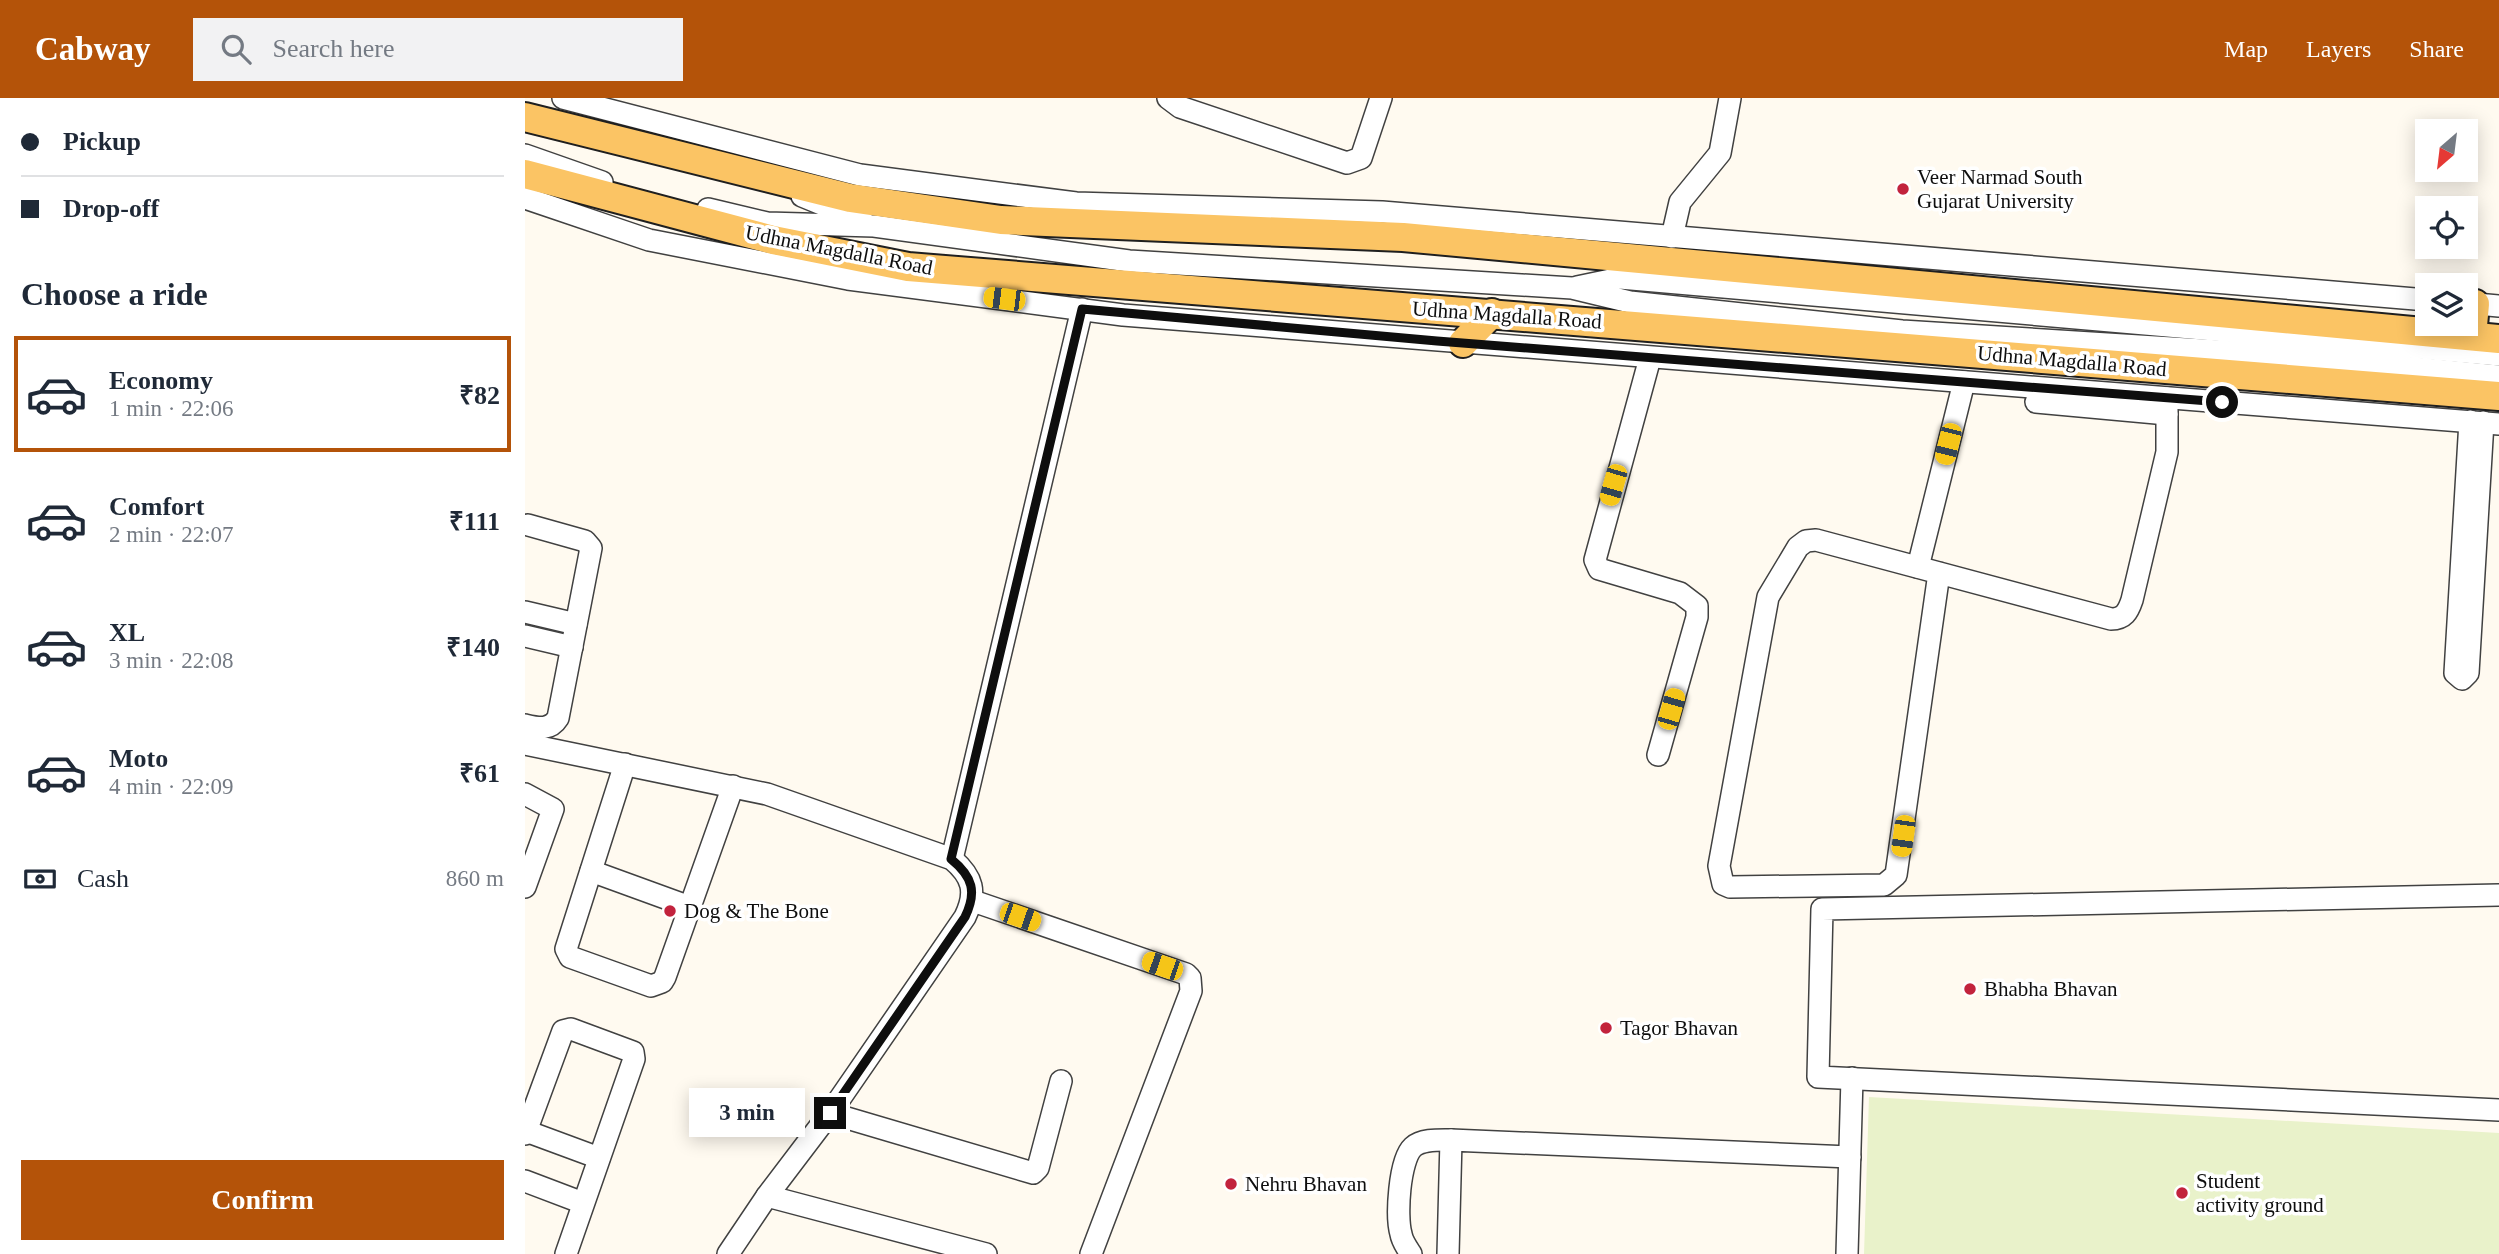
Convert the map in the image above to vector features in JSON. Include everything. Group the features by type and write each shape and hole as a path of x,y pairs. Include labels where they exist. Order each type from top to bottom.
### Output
{"main road":[{"path":"525,117 851,198 1001,220 1403,237 2486,337 2480,304"},
{"name":"Udhna Magdalla Road","path":"525,174 773,240 908,267 2499,396"},
{"path":"1463,343 1492,313"}],"street":[{"path":"563,98 860,174 1076,203 1382,212 2415,299"},
{"path":"1167,98 1180,107 1347,163 1361,159 1381,98"},
{"path":"1672,237 1680,202 1720,153 1730,98"},
{"path":"525,123 788,191 874,226"},
{"path":"525,155 602,182 767,223 874,226 1129,261 1572,288 1630,302 1902,331 2267,354 2499,376"},
{"path":"525,198 649,240 848,279 1082,309 2167,406 2484,423"},
{"path":"1572,288 1619,278 2499,355"},
{"path":"951,859 1082,309"},
{"path":"1650,358 1595,560 1599,569 1680,593 1697,606 1697,617 1658,755"},
{"path":"1918,567 1962,388"},
{"path":"1939,573 1896,875 1884,885 1730,887 1723,884 1719,866 1765,610 1773,586 1798,547 1806,541 1816,540 2111,619 2125,615 2132,600 2167,452 2167,406"},
{"path":"2484,423 2468,673 2462,680 2455,673 2484,423"},
{"path":"525,725 546,727 554,724 558,718 590,544 526,529"},
{"path":"525,612 576,624"},
{"path":"525,636 572,647"},
{"path":"525,744 767,794 951,859 967,872 973,887 973,901 965,917 830,1113 767,1196 728,1254"},
{"path":"625,764 566,949 570,957 651,986 657,985 665,977 733,786"},
{"path":"525,794 553,808 525,887"},
{"path":"591,871 690,907"},
{"path":"2499,895 1822,909 1818,1077 2499,1110"},
{"path":"973,901 1186,974 1190,978 1191,991 1091,1254"},
{"path":"566,1254 634,1059 631,1050 571,1029 563,1031 526,1133 599,1158"},
{"path":"1847,1254 1852,1078"},
{"path":"830,1113 1033,1174 1038,1168 1061,1081"},
{"path":"1411,1254 1400,1233 1401,1177 1405,1159 1413,1147 1422,1143 1451,1140 1850,1157"},
{"path":"1448,1254 1451,1140"},
{"path":"525,1181 583,1203"},
{"path":"767,1196 986,1254"}],"green space":[{"name":"Student activity ground","path":"1869,1097 2499,1133 2499,1254 1864,1254"}],"place":[{"name":"Veer Narmad South Gujarat University","path":"1903,189"},
{"name":"Dog & The Bone","path":"670,911"},
{"name":"Bhabha Bhavan","path":"1970,989"},
{"name":"Tagor Bhavan","path":"1606,1028"},
{"name":"Nehru Bhavan","path":"1231,1184"},
{"name":"Student activity ground","path":"2182,1193"}],"route":[{"path":"830,1113 965,917 973,901 973,887 967,872 951,859 1082,309 1123,315 1437,341 2222,402"}]}
